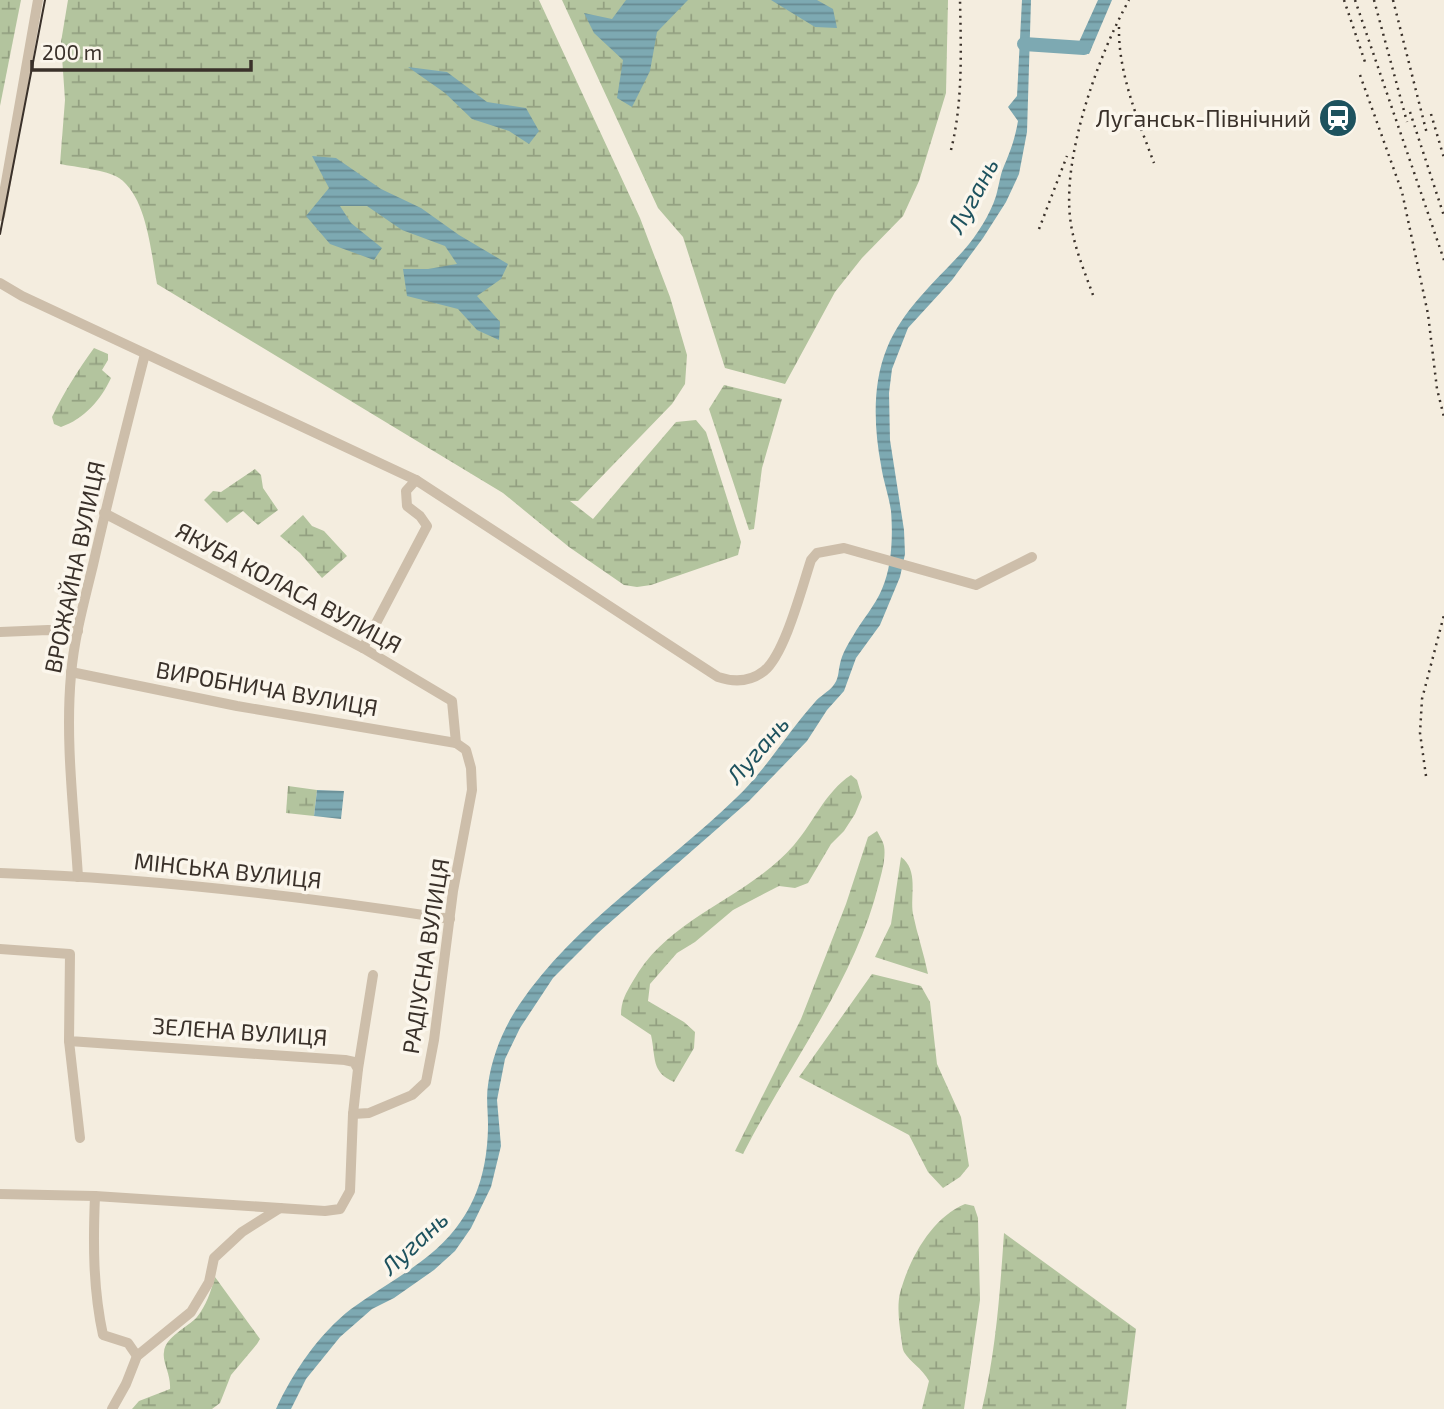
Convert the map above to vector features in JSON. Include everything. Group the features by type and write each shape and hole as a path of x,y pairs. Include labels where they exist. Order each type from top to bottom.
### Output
{"street":[{"path":"0,216 38,0"},
{"path":"0,284 416,480 718,677 734,682 763,672 773,661 784,639 811,560 817,553 844,548 976,585 1032,556"},
{"name":"ВРОЖАЙНА ВУЛИЦЯ","path":"78,877 71,759 71,672 104,513 145,354"},
{"path":"363,648 427,526 420,516 407,506 406,491 416,480"},
{"name":"ЯКУБА КОЛАСА ВУЛИЦЯ","path":"104,513 363,648 452,701"},
{"path":"0,632 78,631"},
{"name":"ВИРОБНИЧА ВУЛИЦЯ","path":"71,672 237,706 456,743"},
{"name":"РАДІУСНА ВУЛИЦЯ","path":"353,1114 369,1113 412,1096 426,1082 453,891 467,825 471,790 471,768 466,750 456,743 452,701"},
{"name":"МІНСЬКА ВУЛИЦЯ","path":"0,873 78,877 349,903 450,919"},
{"path":"0,949 70,954 69,1041 80,1138"},
{"path":"0,1194 95,1196 325,1211 340,1209 350,1191 353,1114 373,975"},
{"name":"ЗЕЛЕНА ВУЛИЦЯ","path":"69,1041 345,1060 354,1062 358,1069"},
{"path":"95,1196 94,1272 103,1335 128,1343 137,1356"},
{"path":"112,1409 137,1356 191,1312 209,1282 214,1258 242,1232 280,1208"}],"green space":[{"path":"0,0 21,0 0,106"},
{"path":"68,0 539,0 640,218 670,297 687,355 685,384 672,404 578,501 570,501 593,519 676,422 696,420 706,432 741,542 738,555 651,585 624,585 569,547 503,493 157,284 142,212 128,187 119,178 107,173 60,164 65,100 61,42"},
{"path":"562,0 948,0 946,93 919,181 903,216 862,258 835,292 785,384 725,368 683,237 658,208"},
{"path":"94,348 108,354 108,360 102,370 111,378 107,386 91,408 77,419 61,427 54,424 52,417"},
{"path":"724,385 782,399 762,468 754,529 749,530 709,409"},
{"path":"255,469 261,475 263,488 278,510 258,525 243,511 227,523 204,500 213,491 221,492"},
{"path":"303,515 312,526 324,531 347,556 322,578 300,553 280,536"},
{"path":"851,775 857,780 862,797 855,814 831,844 808,883 795,888 779,886 733,910 695,942 677,953 650,984 648,1001 684,1022 695,1032 694,1048 674,1082 667,1078 658,1069 651,1035 621,1015 623,1001 633,981 648,959 667,940 775,864 794,845 834,790"},
{"path":"288,786 317,790 314,816 286,813"},
{"path":"877,831 884,846 883,864 868,919 854,954 838,988 743,1154 735,1151 801,1019 846,904 868,837"},
{"path":"901,857 907,862 912,876 913,914 928,974 875,957 891,924"},
{"path":"872,974 921,986 930,1002 937,1064 961,1117 969,1166 960,1177 943,1188 928,1172 909,1135 799,1077"},
{"path":"965,1204 974,1206 978,1218 980,1300 964,1409 922,1409 929,1381 903,1350 899,1315 900,1293 909,1267 923,1241 942,1219"},
{"path":"1004,1233 1136,1329 1126,1409 982,1409 994,1343"},
{"path":"215,1277 260,1339 231,1375 220,1403 212,1409 132,1409 139,1401 170,1389 165,1347 200,1313"}],"water":[{"path":"626,0 688,0 657,32 650,71 632,107 617,98 623,60 594,33 584,13 612,19"},
{"path":"771,0 817,0 833,9 837,28 815,27"},
{"path":"1022,0 1031,0 1027,132 1019,174 1006,202 983,238 952,280 908,328 892,369 889,393 890,440 904,530 905,554 900,577 880,625 856,658 844,691 827,710 807,741 749,801 599,932 553,978 520,1028 505,1059 497,1100 501,1146 491,1187 471,1228 455,1251 434,1270 394,1298 372,1309 340,1337 306,1379 291,1409 276,1409 290,1381 328,1330 351,1309 438,1248 468,1210 485,1162 488,1137 487,1090 495,1053 513,1014 541,975 593,922 735,799 836,681 844,653 879,595 890,561 891,511 882,471 876,421 882,362 902,321 969,244 993,203 1018,121 1008,107 1017,96"},
{"path":"1098,0 1112,0 1089,54 1067,51 1065,41 1079,42"},
{"path":"408,67 447,72 487,102 526,108 539,131 529,144 509,131 472,119 445,93"},
{"path":"312,156 336,158 381,189 421,208 459,235 508,264 501,279 477,296 500,322 499,340 477,330 458,309 407,296 403,269 428,269 457,264 445,246 402,230 367,206 340,206 351,223 382,248 374,260 330,244 306,216 329,188"},
{"path":"317,790 344,791 341,819 314,816"}],"waterway":[{"path":"1024,44 1084,48"}],"tram line":[{"path":"0,234 45,0"}],"railway":[{"path":"951,150 959,95 960,0"},
{"path":"1093,295 1071,227 1069,192 1072,164 1077,135 1095,77 1129,0"},
{"path":"1344,0 1365,62"},
{"path":"1355,0 1444,260"},
{"path":"1374,0 1407,122"},
{"path":"1393,0 1427,134"},
{"path":"1119,27 1125,79 1154,163"},
{"path":"1360,75 1402,192 1428,314 1437,389 1444,417"},
{"path":"1410,112 1444,216"},
{"path":"1431,114 1444,158"},
{"path":"1039,229 1067,156"},
{"path":"1426,776 1420,733 1422,699 1444,615"}],"place":[{"name":"Луганськ-Північний","path":"1338,118"}],"water label":[{"name":"Лугань","path":"972,195"},
{"name":"Лугань","path":"757,749"},
{"name":"Лугань","path":"414,1242"}]}
